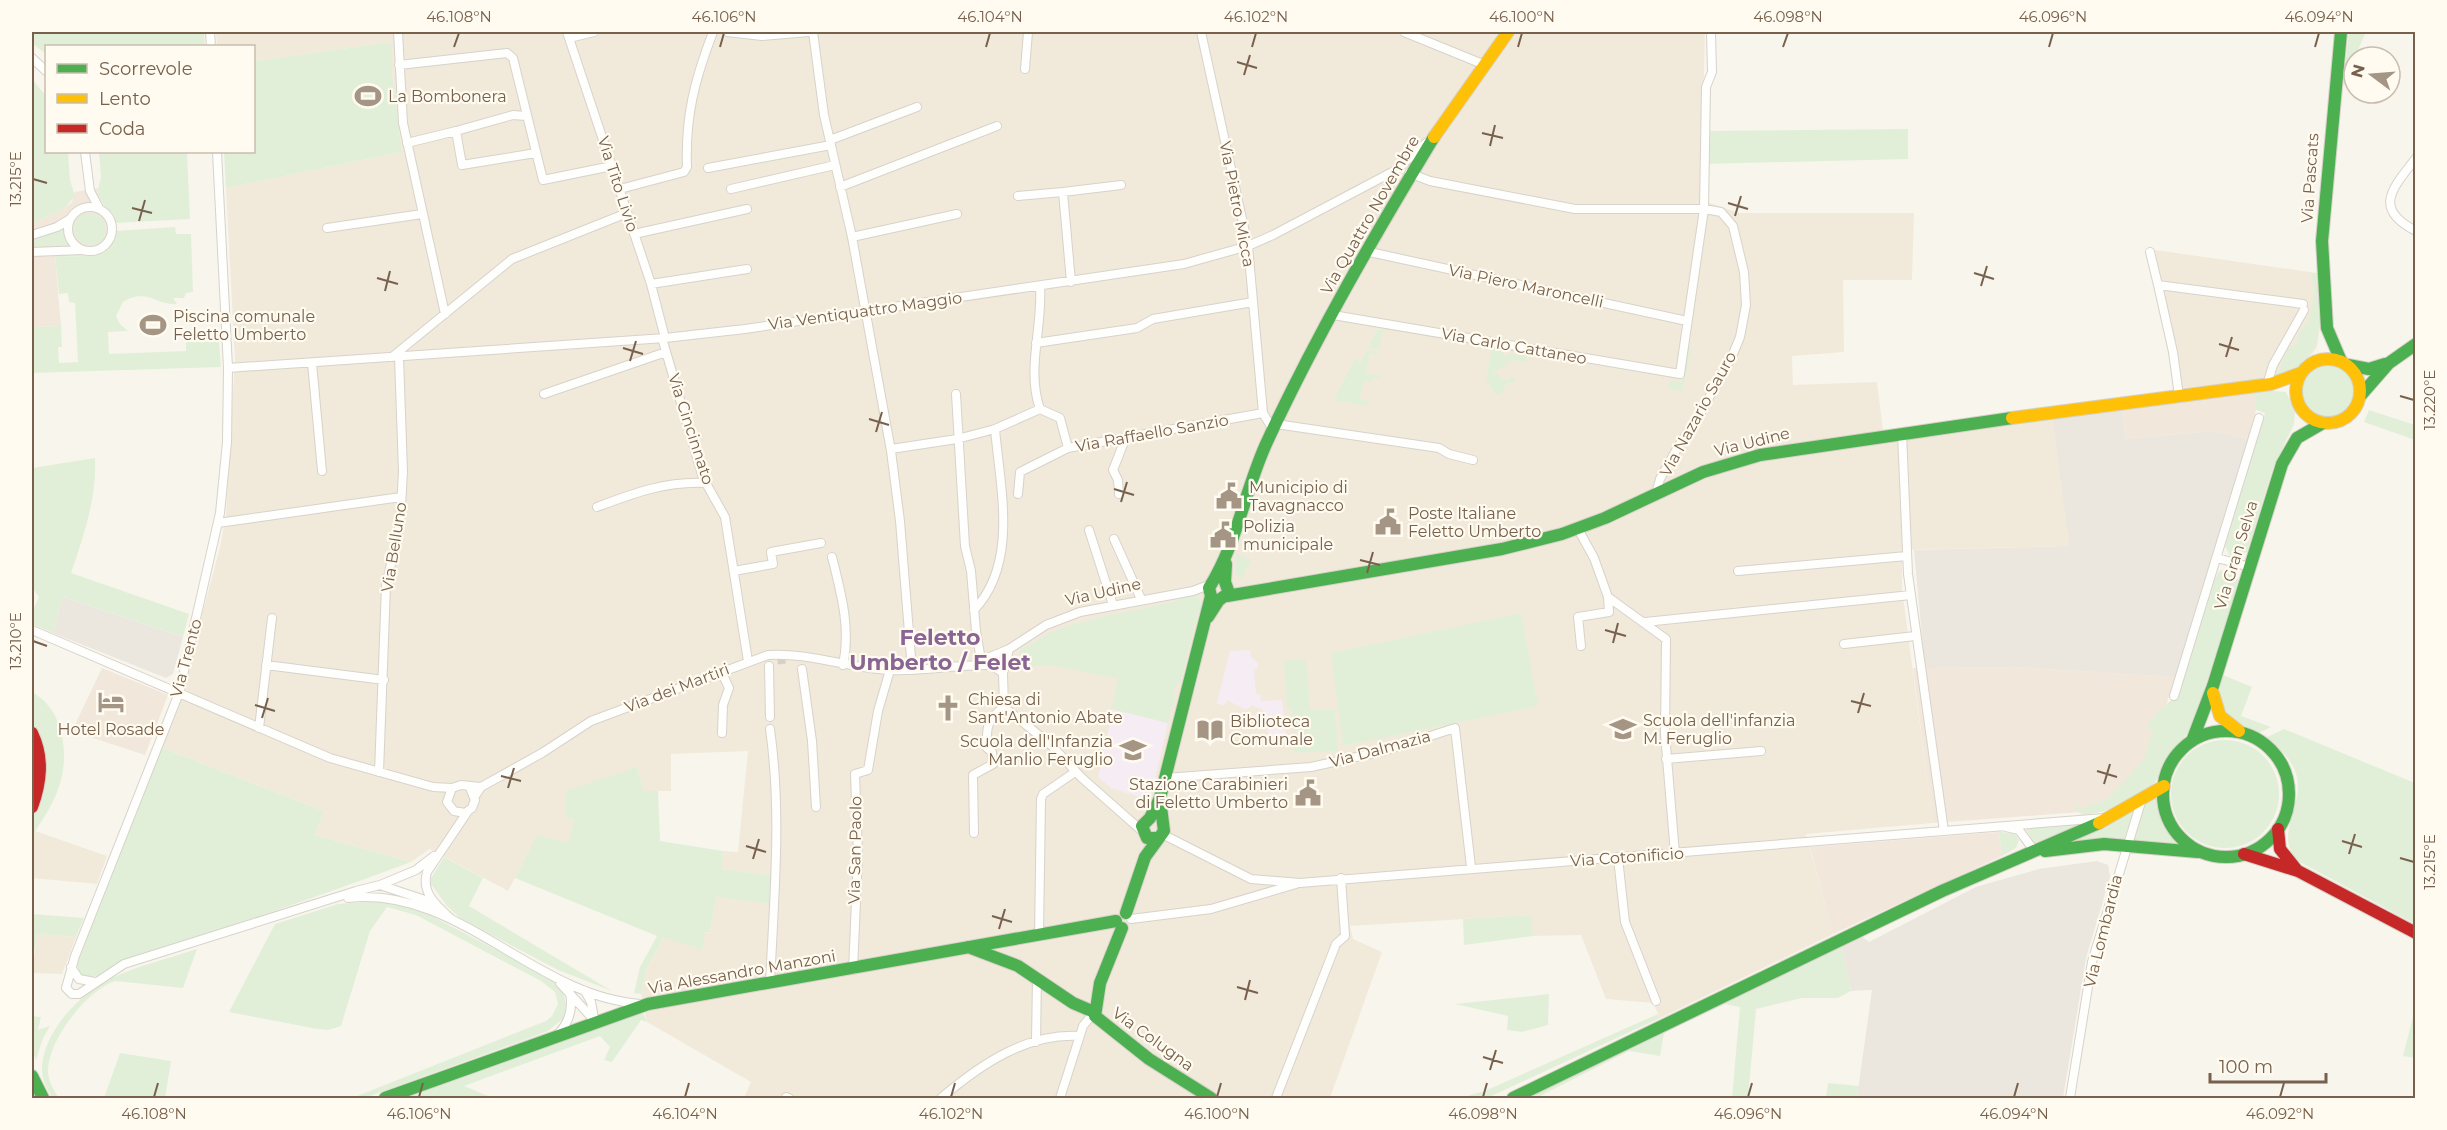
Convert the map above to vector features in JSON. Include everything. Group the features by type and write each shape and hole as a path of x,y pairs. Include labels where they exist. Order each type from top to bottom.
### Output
{"main road":[{"name":"Via Quattro Novembre","path":"1219,589 1226,560 1275,427 1365,251 1435,135 1508,32"},
{"name":"Via Pascats","path":"2341,32 2323,205 2322,266 2327,328 2345,363"},
{"name":"Via Pascats","path":"2316,361 2327,328"},
{"path":"2297,437 2323,423 2338,422 2347,417 2358,404 2361,395 2389,363 2415,344"},
{"path":"2300,405 2296,391 2301,373 2316,361 2333,358 2369,369 2389,363"},
{"path":"2345,363 2356,373 2361,395"},
{"name":"Via Udine","path":"1219,589 1256,591 1502,549 1578,529 1703,472 1760,455 1902,433 2269,385 2301,373"},
{"path":"2269,385 2284,388 2300,405 2323,423"},
{"name":"Via Gran Selva","path":"2192,741 2213,686 2282,464 2297,437 2300,405"},
{"path":"1158,828 1144,822 1144,833 1152,839 1158,828 1164,778 1201,628 1219,589"},
{"name":"Via Gran Selva","path":"2213,686 2213,702 2220,717 2244,734"},
{"path":"2035,852 2126,844 2201,852 2225,857 2244,854 2264,844 2278,829 2288,804 2285,774 2275,755 2261,742 2244,734 2217,732 2192,741 2172,762 2164,786 2163,800 2169,822 2186,843 2201,852"},
{"path":"32,733 40,758 40,777 32,807"},
{"path":"32,786 38,774 40,758"},
{"path":"1513,1098 1975,876 2035,852 2108,818 2164,786"},
{"name":"Via Colugna","path":"1158,828 1145,857 1099,989 1094,1012 1096,1018 1142,1054 1211,1098"},
{"path":"2278,829 2280,849 2298,872"},
{"name":"Via Colugna","path":"1144,833 1145,857"},
{"path":"2244,854 2298,872 2415,933"},
{"name":"Via Alessandro Manzoni","path":"386,1098 595,1021 648,1004 853,970 967,947 1124,920"},
{"path":"967,947 1018,966 1074,1003 1094,1012"},
{"path":"32,1076 44,1098"}],"street":[{"path":"398,32 407,143 445,314"},
{"path":"568,35 594,32"},
{"path":"620,189 684,172 687,167 686,130 698,72 713,32"},
{"path":"727,32 811,32 830,142 852,237 891,448 900,521 904,596 912,670"},
{"path":"1025,69 1028,32"},
{"name":"Via Pietro Micca","path":"1202,32 1248,246 1263,412"},
{"path":"1404,32 1485,65"},
{"path":"1687,321 1704,209 1706,87 1712,72 1711,32"},
{"name":"Via Tito Livio","path":"568,35 651,284 663,338"},
{"path":"399,65 507,53 513,58 543,180 612,166"},
{"path":"32,58 45,69"},
{"path":"708,168 830,142 917,107"},
{"path":"407,143 513,115 526,116"},
{"path":"840,187 998,126"},
{"path":"456,130 462,165 537,153"},
{"name":"Via Ventiquattro Maggio","path":"228,368 663,338 1040,287 1184,264 1248,246 1396,170 1435,135"},
{"path":"32,252 96,250 108,242 111,235 111,222 100,209 90,191 85,153"},
{"name":"Via Trento","path":"95,982 79,994 72,994 66,987 70,968 179,693 218,523 226,451 228,368 217,153"},
{"path":"2415,158 2391,190 2389,201 2395,217 2415,231"},
{"path":"731,189 835,165"},
{"path":"1396,170 1430,181 1575,209 1704,209"},
{"path":"1018,196 1121,185"},
{"path":"32,235 57,227 71,219 80,209 90,191"},
{"path":"1063,192 1071,282"},
{"path":"80,209 100,209"},
{"path":"634,234 747,209"},
{"name":"Via Nazario Sauro","path":"1656,494 1660,479 1733,354 1740,337 1746,305 1744,272 1733,226 1721,212 1704,209"},
{"path":"396,357 512,260 627,213"},
{"path":"327,228 422,214"},
{"path":"852,237 957,214"},
{"path":"71,219 69,233 71,240 82,250"},
{"name":"Via Piero Maroncelli","path":"1365,251 1687,321"},
{"path":"2150,252 2173,352 2179,396"},
{"path":"651,284 747,269"},
{"path":"2158,285 2304,307 2273,365 2269,385"},
{"path":"891,448 957,439 995,429 1040,409 1036,397 1036,343 1040,287"},
{"path":"1036,343 1137,328 1153,319 1253,302"},
{"name":"Via Carlo Cattaneo","path":"1333,315 1680,374 1687,321"},
{"name":"Via Cincinnato","path":"663,338 706,483 725,517 748,661"},
{"path":"544,394 666,352"},
{"name":"Via Belluno","path":"379,772 386,586 400,524 396,357"},
{"path":"312,363 322,471"},
{"path":"956,394 965,546 971,571 978,662 991,665 1003,673"},
{"name":"Via Raffaello Sanzio","path":"1040,409 1060,418 1068,448 1263,412"},
{"path":"1263,412 1275,427 1438,447 1449,454 1473,460"},
{"path":"2174,696 2259,418"},
{"path":"975,610 988,596 1003,551 995,429"},
{"path":"1902,433 1907,556 1915,636 1944,831"},
{"path":"1119,494 1118,480 1113,470 1126,437"},
{"path":"1018,494 1020,472 1068,448"},
{"path":"597,507 654,486 686,482 706,483"},
{"path":"218,523 401,496"},
{"path":"1578,529 1594,558 1608,597 1609,612 1578,616 1581,646"},
{"path":"1089,530 1113,605"},
{"path":"1114,539 1141,599"},
{"path":"734,571 773,564 771,552 821,543"},
{"path":"1738,571 1907,556"},
{"path":"832,557 844,604 847,647 843,665"},
{"path":"2217,558 2250,567"},
{"name":"Via Udine","path":"978,662 1009,649 1056,621 1141,599 1219,589"},
{"path":"1645,622 1911,595"},
{"path":"1608,597 1666,639 1666,759 1675,854"},
{"path":"259,728 272,618"},
{"path":"32,630 330,758 434,787 452,788 461,785 472,792 474,805 427,872 409,892 395,899"},
{"path":"1844,644 1915,636"},
{"path":"1009,649 1003,673 1004,707 1051,745 1075,772 1144,833"},
{"name":"Via dei Martiri","path":"472,792 542,753 591,721 748,661 782,655 890,670 948,669 978,662"},
{"path":"769,659 770,717"},
{"path":"266,665 384,680"},
{"path":"802,669 812,741 816,807"},
{"name":"Via San Paolo","path":"853,970 858,855 855,774 868,770 878,711 890,670"},
{"path":"721,671 729,688 723,705 722,733"},
{"path":"974,833 973,775 993,764 992,752 987,748 986,726 990,718 1004,707"},
{"name":"Via Dalmazia","path":"1164,778 1311,767 1384,751 1455,728 1471,867"},
{"path":"770,729 775,758 778,831 770,983"},
{"path":"1666,759 1761,751"},
{"path":"1039,934 1041,800 1043,794 1075,772"},
{"path":"434,787 447,798"},
{"path":"452,788 447,798 448,806 458,818 458,827"},
{"name":"Via Lombardia","path":"2070,1098 2092,962 2126,844 2141,801"},
{"path":"454,811 468,811"},
{"name":"Via Cotonificio","path":"1158,828 1251,879 1300,883 1471,867 1675,854 2108,818"},
{"path":"2003,825 2019,831 2035,852"},
{"path":"70,968 79,979 95,982 124,964 380,885 416,870 442,850"},
{"path":"1618,858 1625,922 1656,1001"},
{"path":"416,870 410,882 409,892 416,906"},
{"path":"427,872 424,881 434,903"},
{"path":"1276,1098 1336,945 1345,936 1341,878"},
{"path":"1251,879 1255,887 1255,897"},
{"name":"Via Alessandro Manzoni","path":"1124,920 1211,909 1300,883"},
{"path":"380,885 409,892 434,903 456,923"},
{"path":"331,900 367,896 395,899 456,923 585,991 615,1000 648,1004"},
{"path":"550,974 570,992 595,1021"},
{"path":"1036,1041 1037,977"},
{"path":"585,991 591,1002 595,1021"},
{"path":"558,1035 569,1020 572,1001 570,992"},
{"path":"1060,1098 1080,1036 1088,1018 1094,1012"},
{"path":"941,1098 992,1060 1015,1048 1036,1041 1080,1036"}],"shaded area":[{"path":"216,32 1705,32 1701,200 1739,213 1914,213 1912,280 1843,280 1844,352 1792,356 1793,385 1877,382 1883,431 2051,407 2069,546 1902,550 1902,589 1933,823 1806,834 1833,934 1660,1018 1653,1003 1606,999 1581,935 1533,936 1531,915 1350,926 1353,939 1382,952 1330,1098 744,1098 751,1082 647,1022 641,994 647,968 664,938 710,932 716,897 769,903 771,875 721,869 723,851 738,852 748,751 671,754 671,791 644,791 637,767 574,820 568,844 537,836 508,891 430,849 411,862 315,835 324,811 160,747 183,687 220,547 226,515 235,360 226,188 402,152 392,72 392,42 255,61 255,45 217,45"},
{"path":"99,188 97,194 102,205 113,216 115,237 103,251 91,256 55,256 61,326 32,327 32,224 65,208 72,202 75,192"},
{"path":"2155,250 2317,273 2320,327 2317,347 2312,354 2276,378 2182,388"},
{"path":"2246,392 2256,397 2258,403 2248,439 2213,431 2125,439 2123,408"},
{"path":"2123,408 2125,439 2213,431 2248,439 2175,677 2016,667 1925,668 1914,550 2069,546 2052,416"},
{"path":"63,597 183,637 173,674 166,678 53,633"},
{"path":"1250,650 1251,657 1258,663 1258,668 1254,669 1256,694 1260,694 1261,701 1282,700 1287,741 1270,741 1263,710 1252,705 1246,710 1227,700 1224,706 1217,703 1230,651"},
{"path":"2016,667 2175,677 2148,762 2095,811 1933,823 1913,668"},
{"path":"102,668 168,695 145,755 72,731"},
{"name":"Scuola dell'Infanzia Manlio Feruglio","path":"1113,709 1168,723 1150,800 1111,788 1098,777"},
{"path":"35,831 107,856 97,884 32,878 32,836"},
{"path":"1999,832 2002,856 1833,934 1810,847"},
{"path":"2097,861 2108,865 2110,877 2086,958 2063,1098 1857,1098 1872,990 1851,991 1841,944 1860,935 1869,942 1976,887 2039,869"},
{"path":"37,934 76,937 62,974 32,973"}],"green space":[{"path":"32,32 204,32 205,45 45,45 45,53 32,43"},
{"path":"2349,32 2366,32 2360,45 2348,45"},
{"path":"392,42 392,72 402,152 226,188 224,153 255,153 255,61"},
{"path":"32,79 45,95 45,153 68,153 70,180 75,196 65,208 32,224"},
{"path":"1908,129 1908,159 1703,164 1703,131"},
{"path":"99,153 187,153 190,219 115,223 97,194 101,177"},
{"path":"90,213 101,218 106,229 101,240 90,245 79,240 74,229 79,218"},
{"path":"175,227 176,234 191,234 193,292 186,293 184,298 173,298 177,304 139,296 123,302 116,316 120,324 128,331 108,332 109,354 186,351 186,342 219,342 221,367 32,373 32,327 61,326 62,347 58,347 59,363 78,362 75,303 69,302 68,293 59,294 55,256 83,256 100,252 112,241 115,231"},
{"path":"63,228 65,240 71,246 32,247 32,238"},
{"path":"2312,273 2317,273 2319,305 2318,335 2314,349 2306,360 2294,369 2277,376 2286,351 2296,344 2298,335 2309,321 2314,292"},
{"path":"1377,329 1383,330 1379,350 1368,348"},
{"path":"1492,347 1499,348 1505,356 1511,354 1527,356 1526,363 1513,360 1493,373 1492,375 1497,374 1506,381 1513,377 1516,379 1513,383 1508,382 1500,395 1495,394 1486,380"},
{"path":"1688,348 1692,349 1682,391 1666,388 1671,380 1681,382"},
{"path":"1367,350 1378,352 1377,355 1370,353 1366,372 1381,377 1380,379 1372,378 1371,382 1364,381 1360,399 1368,401 1367,406 1334,400 1355,359 1361,362"},
{"path":"2329,363 2339,365 2348,371 2354,380 2356,390 2354,400 2348,409 2339,415 2329,417 2319,415 2310,409 2304,400 2302,390 2304,380 2310,371 2319,365"},
{"path":"2262,390 2286,392 2295,411 2294,424 2273,468 2247,552 2235,557 2229,555 2225,546 2265,413 2256,410 2256,397 2246,392"},
{"path":"2369,410 2415,425 2415,440 2364,422"},
{"path":"95,458 92,502 71,573 189,614 183,637 63,597 53,633 32,624 32,612 39,597 32,587 32,468"},
{"path":"1236,554 1251,560 1242,579 1235,573"},
{"path":"2232,570 2239,581 2190,730 2169,757 2158,778 2143,793 2114,808 2083,815 2077,811 2075,804 2078,802 2080,809 2107,799 2143,760 2153,731 2146,728 2147,725 2160,709 2179,694 2215,579 2219,571"},
{"path":"1182,594 1196,596 1200,600 1201,610 1199,610 1181,680 1173,690 1175,697 1168,723 1111,709 1118,679 1051,665 1021,667 1020,650 1055,630 1097,618 1178,601"},
{"path":"1521,613 1538,706 1343,746 1331,653"},
{"path":"1306,659 1310,710 1335,709 1338,751 1294,753 1292,734 1334,729 1293,732 1292,711 1287,707 1284,661"},
{"path":"2223,675 2252,687 2241,716 2271,727 2257,734 2229,719 2220,706 2219,697"},
{"path":"32,692 48,705 58,722 64,750 64,764 53,801 32,836 39,735 32,722"},
{"path":"2284,729 2415,783 2415,924 2298,861 2289,847 2288,833 2298,789 2296,772 2286,756 2265,738"},
{"path":"2225,740 2246,744 2263,756 2275,773 2279,794 2275,815 2263,832 2246,844 2225,848 2204,844 2187,832 2175,815 2171,794 2175,773 2187,756 2204,744"},
{"path":"160,747 324,811 315,835 411,862 141,956 102,974 86,977 78,975 75,965"},
{"path":"637,767 644,791 658,791 660,841 723,851 722,869 771,875 769,904 716,897 710,932 705,932 702,950 664,938 647,968 641,994 634,993 640,967 657,936 515,878 537,835 568,843 574,820 566,818 566,791"},
{"path":"2160,794 2166,821 2181,845 2131,841 2142,806"},
{"path":"2134,810 2124,840 2052,848"},
{"path":"2091,821 2035,846 2025,827"},
{"path":"1999,832 2015,833 2019,840 2016,848 2002,856"},
{"path":"444,857 483,878 469,906 612,991 558,970 461,919 447,906 431,884 431,878"},
{"path":"379,901 415,908 549,978 564,995 566,1006 564,1018 548,1031 365,1098 352,1098 546,1021 552,1016 558,1004 555,992 541,981 416,915 387,907 370,931 341,1026 328,1030 317,1029 229,1012 275,924 338,904"},
{"path":"32,914 84,918 76,937 37,934 32,965"},
{"path":"1532,915 1533,936 1464,945 1463,919"},
{"path":"1841,944 1851,991 1838,998 1802,998 1756,1009 1748,1098 1732,1098 1740,1007 1725,1004 1664,1033 1660,1056 1629,1051 1536,1098 1519,1098"},
{"path":"197,949 183,988 115,981 92,995 81,1006 61,1032 49,1060 48,1073 59,1098 52,1098 42,1073 43,1058 55,1029 76,1003 114,977"},
{"path":"1549,994 1548,1025 1522,1032 1507,1030 1508,1016 1455,1004"},
{"path":"642,1010 647,1022 641,1020 612,1062 604,1060 610,1047 600,1036 464,1086 493,1098 401,1098"},
{"path":"2414,1013 2416,1013 2415,1058 2403,1056"},
{"path":"1658,1014 1660,1018 1487,1098 1461,1098 1487,1090"},
{"path":"32,1016 41,1017 38,1030 50,1026 43,1038 36,1060 32,1051"},
{"path":"120,1053 171,1061 165,1098 104,1098"},
{"path":"1828,1083 1859,1086 1857,1098 1826,1098"}],"tunnel":[{"path":"781,656 782,665"}],"traffic: fast":[{"path":"2341,32 2322,241 2327,328 2341,361"},
{"path":"1159,838 1147,838 1142,826 1150,818 1160,798 1211,596 1209,588 1227,553 1258,462 1304,365 1389,212 1434,137"},
{"path":"2361,395 2389,363 2416,344"},
{"path":"2348,365 2369,369 2385,364"},
{"path":"1227,596 1502,549 1562,534 1605,518 1703,472 1760,455 2012,418"},
{"path":"2192,741 2213,686 2282,464 2297,438 2323,423"},
{"path":"1208,617 1219,600 1229,593 1225,582 1226,564"},
{"path":"2226,731 2250,736 2270,750 2284,770 2289,794 2284,818 2270,838 2250,852 2226,857 2202,852 2182,838 2168,818 2163,794 2168,770 2182,750 2202,736 2226,731"},
{"path":"1126,913 1145,857 1164,831 1160,799"},
{"path":"1513,1098 1942,891 2099,823"},
{"path":"2045,851 2104,844 2198,852"},
{"path":"385,1098 648,1004 1116,921"},
{"path":"1122,928 1100,983 1095,1016 1149,1059 1211,1098"},
{"path":"968,947 1018,966 1073,1003 1094,1012"},
{"path":"32,1076 43,1098"}],"traffic: slow":[{"path":"1434,137 1508,32"},
{"path":"2322,359 2334,359 2351,368 2358,379 2360,391 2358,403 2351,414 2334,423 2322,423 2310,418 2301,409 2296,397 2296,385 2301,373 2310,364 2322,359"},
{"path":"2012,418 2271,384 2301,373"},
{"path":"2213,693 2220,716 2239,731"},
{"path":"2099,823 2164,786"}],"traffic: jam":[{"path":"32,733 40,761 32,807"},
{"path":"2278,829 2280,849 2296,869"},
{"path":"2244,854 2298,871 2416,933"}],"place":[{"name":"La Bombonera","path":"368,96"},
{"name":"Piscina comunale Feletto Umberto","path":"153,325"},
{"name":"Municipio di Tavagnacco","path":"1229,496"},
{"name":"Poste Italiane Feletto Umberto","path":"1388,522"},
{"name":"Polizia municipale","path":"1223,535"},
{"name":"Hotel Rosade","path":"111,702"},
{"name":"Chiesa di Sant'Antonio Abate","path":"948,708"},
{"name":"Scuola dell'infanzia M. Feruglio","path":"1623,729"},
{"name":"Biblioteca Comunale","path":"1210,730"},
{"name":"Scuola dell'Infanzia Manlio Feruglio","path":"1133,750"},
{"name":"Stazione Carabinieri di Feletto Umberto","path":"1308,793"}],"district":[{"name":"Feletto Umberto / Felet","path":"940,650"}]}
